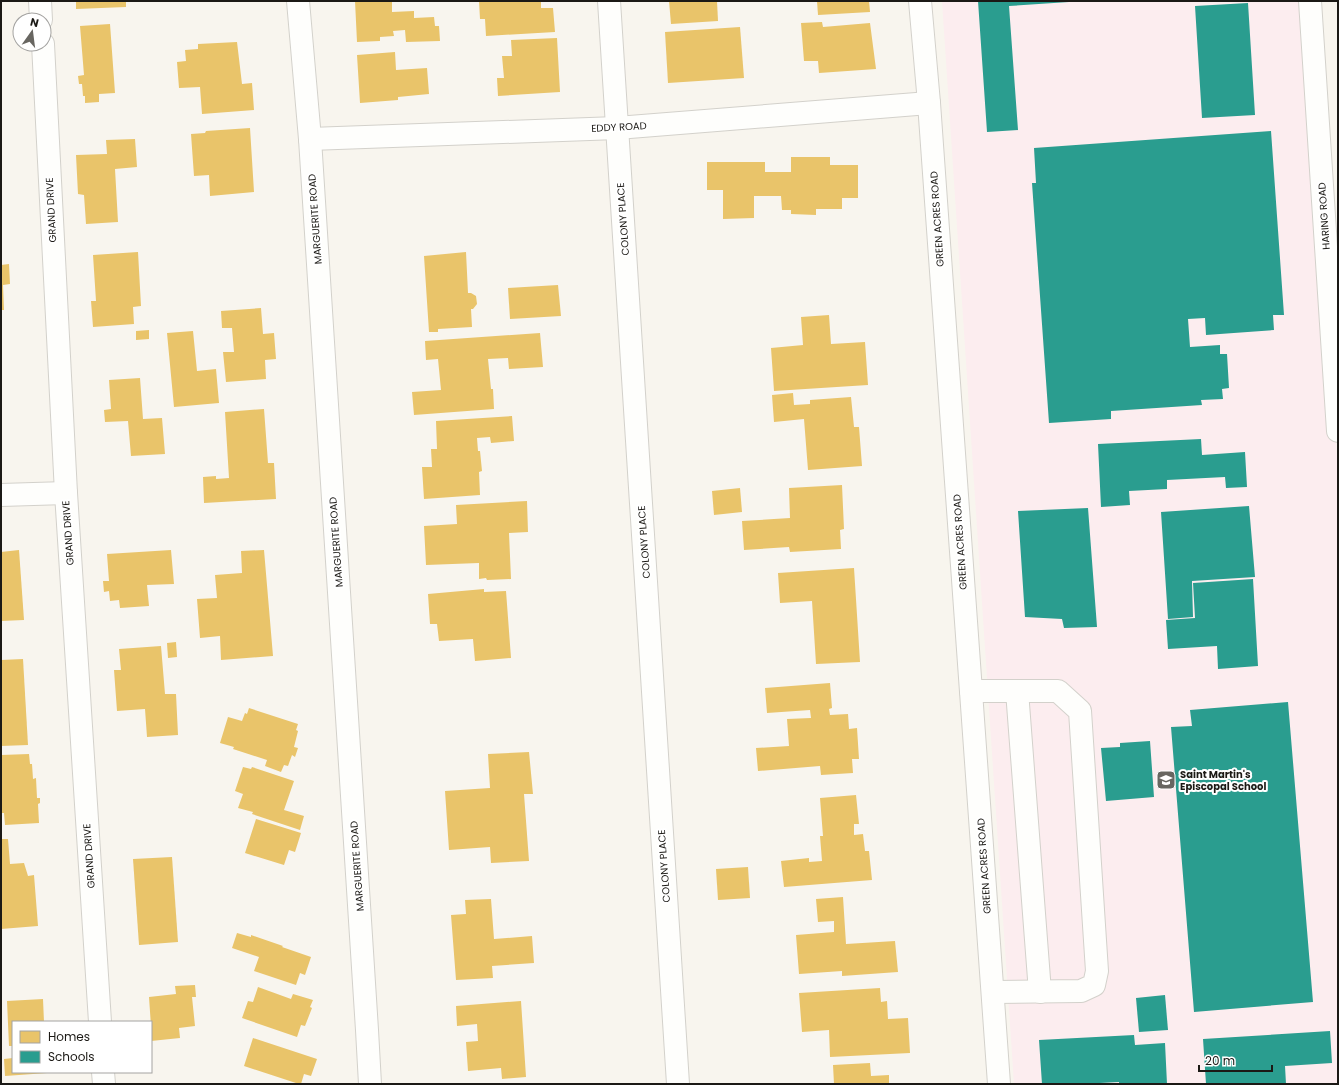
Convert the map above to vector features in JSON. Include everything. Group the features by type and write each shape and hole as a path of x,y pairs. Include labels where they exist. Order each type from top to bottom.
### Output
{"street":[{"path":"40,1 41,12"},
{"name":"MARGUERITE ROAD","path":"298,1 310,139 370,1084"},
{"name":"COLONY PLACE","path":"609,1 678,1084"},
{"name":"GREEN ACRES ROAD","path":"920,1 929,103 999,1084"},
{"name":"HARING ROAD","path":"1310,1 1336,366 1338,431"},
{"name":"GRAND DRIVE","path":"43,52 66,493 100,1021"},
{"name":"EDDY ROAD","path":"310,139 617,128 929,103"},
{"path":"1,495 66,493"},
{"path":"971,691 1058,691 1080,711 1097,971 1094,986 1081,991 993,992"},
{"path":"1017,691 1040,992"},
{"path":"103,1073 104,1084"}],"shaded area":[{"name":"Saint Martin's Episcopal School","path":"942,1 1312,1 1338,477 1338,1084 1014,1084"}],"building: Homes":[{"path":"76,1 126,1 126,7 76,9"},
{"path":"355,1 392,1 392,12 414,11 414,18 434,17 435,26 439,26 440,41 406,42 405,30 393,31 394,36 380,37 380,41 357,42"},
{"path":"479,1 541,1 541,8 553,8 555,32 486,36 485,19 480,19"},
{"path":"669,1 717,1 718,21 671,24"},
{"path":"817,1 869,1 870,12 818,15"},
{"path":"822,22 823,27 870,23 876,69 819,73 818,61 804,61 801,23"},
{"path":"110,24 115,93 99,94 99,102 85,103 82,84 79,84 78,76 84,75 80,26"},
{"path":"740,27 744,78 668,83 665,32"},
{"path":"557,38 560,92 498,96 497,78 504,78 502,56 512,56 511,40"},
{"path":"237,42 242,84 252,83 254,110 202,114 200,87 179,88 177,62 186,61 185,50 198,49 198,44"},
{"path":"395,52 396,70 427,68 429,94 398,97 398,100 360,103 357,55"},
{"path":"250,128 254,192 210,196 209,175 194,176 191,134 205,133 206,131"},
{"path":"135,139 137,167 115,169 118,222 86,224 84,195 78,194 76,155 107,154 106,140"},
{"path":"791,157 830,157 830,165 858,165 858,198 842,198 842,209 816,209 816,215 791,214 791,210 782,210 781,196 754,196 754,218 723,219 723,190 707,190 707,162 765,162 765,172 791,172"},
{"path":"138,252 141,306 133,307 134,324 93,327 91,301 96,301 93,255"},
{"path":"466,252 468,293 476,296 477,304 473,309 471,309 472,327 438,329 438,332 429,332 424,256"},
{"path":"9,264 10,284 3,285 4,310 1,310 1,265"},
{"path":"558,285 561,316 510,319 508,288"},
{"path":"261,308 263,334 274,333 276,359 265,360 266,379 226,382 223,352 234,352 232,328 222,328 221,311"},
{"path":"829,315 831,344 865,342 868,385 774,391 771,348 803,345 801,317"},
{"path":"149,330 149,339 136,340 136,331"},
{"path":"193,331 197,371 216,369 219,403 174,407 167,333"},
{"path":"540,333 543,367 509,369 508,358 488,359 491,389 493,389 494,409 414,415 412,392 441,390 438,359 426,360 425,341"},
{"path":"140,378 143,419 162,418 165,454 131,456 128,421 105,422 104,410 111,409 109,380"},
{"path":"793,393 794,405 810,404 810,400 851,397 854,427 859,427 862,466 808,470 804,419 774,422 772,395"},
{"path":"264,409 268,463 274,463 276,499 204,503 203,477 216,476 216,479 229,478 225,412"},
{"path":"512,416 514,441 491,443 490,437 477,438 482,471 479,472 480,495 424,499 422,467 432,467 431,449 437,449 436,421"},
{"path":"842,485 844,529 840,530 841,549 790,552 789,547 744,550 742,521 790,518 789,488"},
{"path":"740,488 742,512 714,515 712,491"},
{"path":"527,501 528,532 509,533 511,579 479,579 479,563 426,565 424,526 457,524 456,505"},
{"path":"19,550 24,620 1,621 1,552"},
{"path":"171,550 174,584 147,585 149,606 120,608 119,600 110,601 109,591 104,592 103,581 109,581 107,554"},
{"path":"264,550 273,656 221,660 220,636 200,638 197,599 217,598 215,575 242,573 241,551"},
{"path":"854,568 860,662 816,664 812,601 780,603 778,573"},
{"path":"484,589 484,592 506,591 511,658 475,661 473,639 439,641 437,624 430,624 428,594"},
{"path":"176,642 177,657 168,658 167,643"},
{"path":"161,646 165,694 176,694 178,735 147,737 145,709 117,711 114,670 121,670 119,649"},
{"path":"23,659 28,745 1,746 1,660"},
{"path":"830,683 832,708 829,709 830,715 848,714 849,729 857,728 859,759 852,759 853,773 821,775 820,766 758,771 756,748 789,746 787,719 811,718 810,710 767,713 765,688"},
{"path":"249,708 298,724 294,747 298,748 295,757 292,755 288,766 284,765 281,772 265,766 267,760 233,749 234,747 220,743 228,717 242,721"},
{"path":"529,752 533,794 524,794 529,861 491,863 490,847 449,850 445,791 490,788 488,754"},
{"path":"29,754 30,764 32,764 33,779 36,778 37,798 40,798 40,803 38,804 39,823 5,825 4,813 1,813 1,755"},
{"path":"243,767 251,769 252,767 294,781 284,810 304,816 300,830 252,814 253,812 238,808 243,794 235,791"},
{"path":"856,795 859,824 854,824 854,835 863,834 865,851 869,851 872,880 784,887 781,861 809,858 809,862 822,861 820,836 823,836 820,798"},
{"path":"256,819 301,833 295,852 289,850 284,865 245,853"},
{"path":"1,839 8,839 10,864 24,863 28,876 34,875 38,926 1,929"},
{"path":"172,857 178,942 139,945 133,859"},
{"path":"748,867 750,898 718,900 716,869"},
{"path":"843,897 846,944 895,941 898,972 842,976 842,971 799,974 796,935 834,932 834,921 818,922 816,899"},
{"path":"491,899 494,939 532,936 534,963 492,966 493,978 456,980 451,915 466,914 465,900"},
{"path":"237,933 251,937 251,935 311,957 305,975 300,973 296,985 254,971 259,957 232,948"},
{"path":"195,985 196,997 192,997 195,1026 179,1028 180,1038 152,1041 152,1021 151,1021 149,997 176,994 175,986"},
{"path":"258,987 291,999 293,994 313,1000 310,1007 312,1008 305,1026 301,1025 297,1037 242,1018 248,1001 253,1002"},
{"path":"880,988 881,1002 887,1001 888,1019 908,1018 910,1053 830,1057 829,1030 802,1032 799,993"},
{"path":"43,999 44,1021 12,1021 12,1046 9,1046 7,1001"},
{"path":"521,1001 526,1077 502,1079 501,1068 468,1071 466,1042 478,1041 477,1024 457,1026 456,1006"},
{"path":"253,1038 317,1059 311,1076 304,1074 301,1084 299,1084 244,1066"},
{"path":"12,1058 12,1073 47,1073 5,1076 4,1059"},
{"path":"870,1063 871,1076 889,1075 889,1084 834,1084 833,1065"}],"building: Schools":[{"path":"978,1 1069,1 1009,6 1018,130 987,132"},
{"path":"1248,3 1255,115 1202,118 1195,6"},
{"path":"1271,131 1284,315 1273,315 1274,330 1206,335 1205,318 1188,319 1190,347 1220,345 1220,354 1227,354 1229,388 1222,389 1223,399 1201,400 1202,405 1111,411 1111,419 1049,423 1032,183 1036,183 1034,148"},
{"path":"1201,439 1202,455 1245,452 1247,487 1226,488 1225,477 1167,480 1167,489 1129,491 1130,505 1101,507 1098,444"},
{"path":"1249,506 1255,577 1192,581 1193,617 1168,619 1161,512"},
{"path":"1088,508 1097,627 1064,628 1062,619 1025,617 1018,511"},
{"path":"1253,579 1258,666 1218,669 1217,646 1168,649 1166,620 1195,618 1193,583"},
{"path":"1288,702 1313,1002 1194,1012 1171,727 1192,726 1190,710"},
{"path":"1150,741 1154,797 1106,801 1101,748 1120,747 1120,743"},
{"path":"1165,995 1168,1030 1139,1032 1136,998"},
{"path":"1330,1031 1332,1063 1285,1066 1286,1084 1206,1084 1203,1039"},
{"path":"1134,1035 1135,1045 1165,1043 1167,1084 1119,1084 1119,1082 1042,1084 1039,1040"}],"place":[{"name":"Saint Martin's Episcopal School","path":"1166,780"}]}
